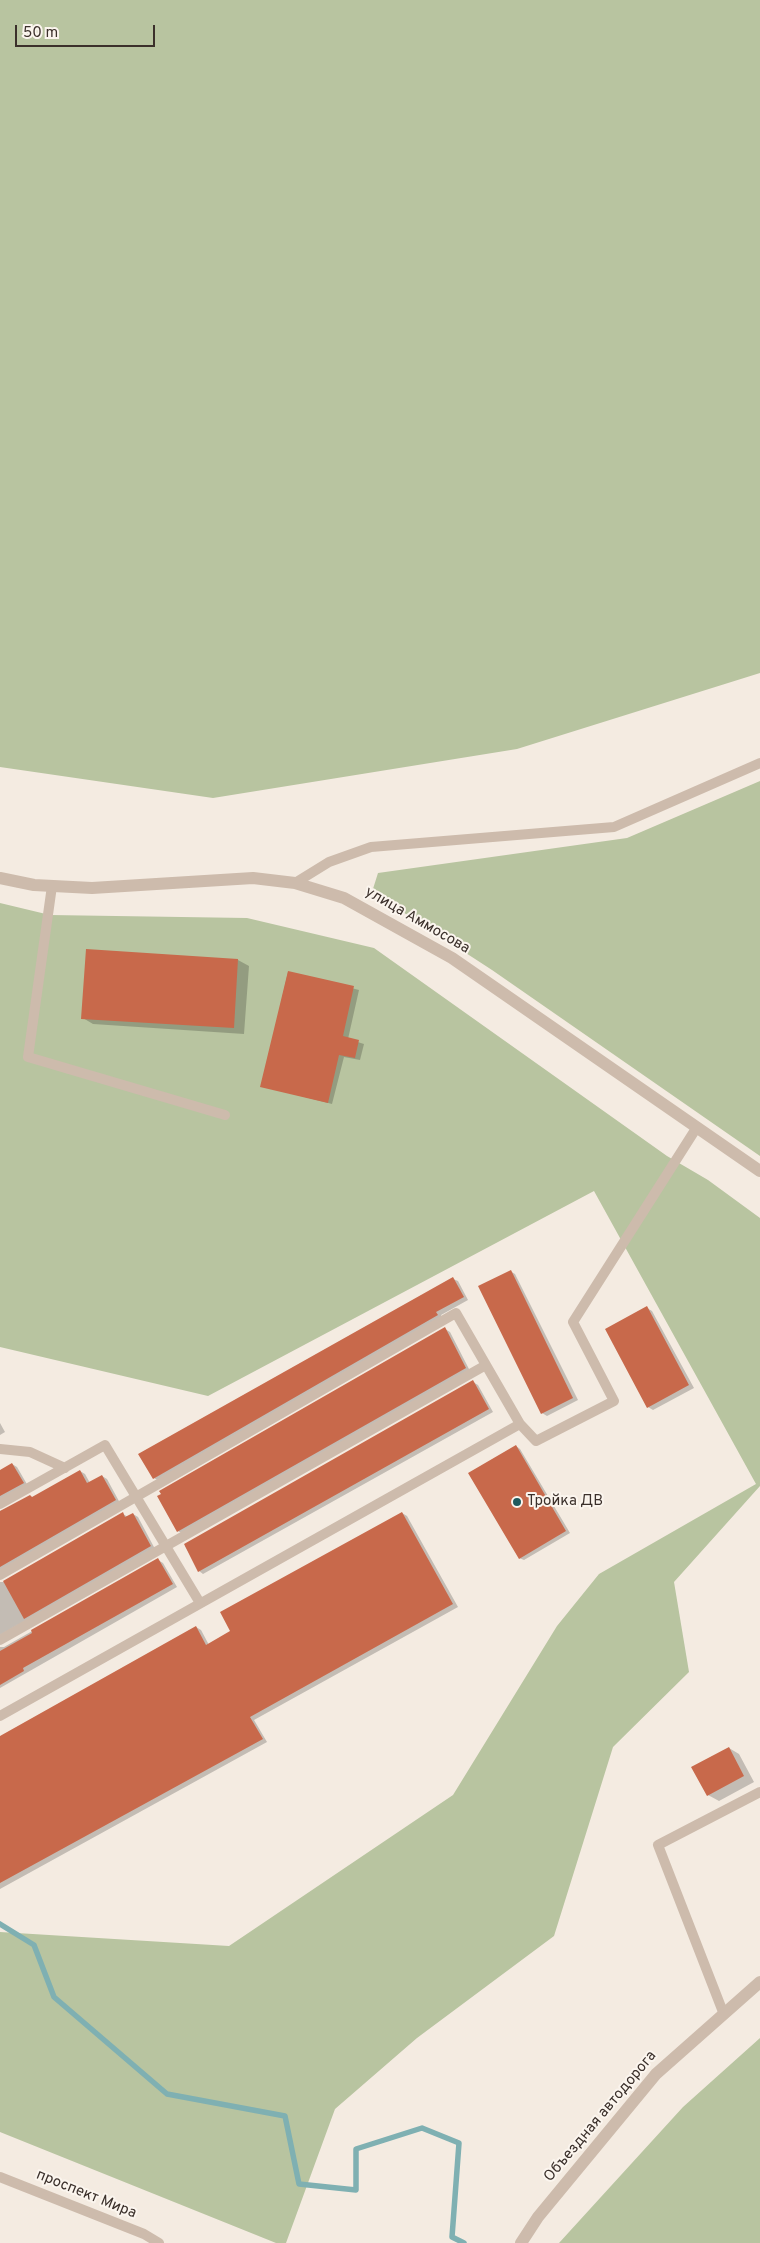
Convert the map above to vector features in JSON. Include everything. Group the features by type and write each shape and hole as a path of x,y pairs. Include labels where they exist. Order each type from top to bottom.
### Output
{"street":[{"name":"улица Аммосова","path":"0,878 34,885 92,888 253,878 295,883 344,898 452,958 760,1171"},
{"name":"Объездная автодорога","path":"521,2243 538,2217 656,2074 723,2012 760,1982"}],"lane":[{"path":"295,883 329,862 371,847 614,827 760,763"},
{"path":"52,886 28,1057 225,1115"},
{"path":"0,1575 138,1498 456,1313 520,1424 536,1441 614,1401 573,1322 697,1127"},
{"path":"0,1640 486,1365"},
{"path":"0,1716 520,1424"},
{"path":"0,1504 105,1445 167,1545 200,1603"},
{"path":"0,1449 30,1452 65,1468"},
{"path":"723,2012 658,1845 760,1792"},
{"name":"проспект Мира","path":"0,2177 144,2234 159,2243"}],"green space":[{"path":"0,0 760,0 760,673 517,749 213,798 0,767"},
{"path":"760,781 760,1156 492,970 372,892 378,873 627,838"},
{"path":"0,903 50,915 247,918 374,948 667,1156 708,1180 760,1218 760,1486 674,1582 689,1672 613,1747 554,1936 417,2038 335,2109 286,2243 276,2243 0,2132 0,1932 229,1946 453,1795 557,1626 599,1574 756,1484 594,1191 208,1396 0,1347"},
{"path":"760,2038 760,2243 559,2243 683,2107"}],"building":[{"path":"86,949 238,959 234,1028 81,1019"},
{"path":"288,971 354,986 343,1036 359,1040 355,1058 339,1055 328,1103 260,1087"},
{"path":"511,1270 573,1398 541,1414 478,1286"},
{"path":"453,1277 464,1297 436,1312 438,1315 153,1479 138,1454"},
{"path":"647,1306 689,1385 647,1408 605,1329"},
{"path":"445,1327 466,1368 177,1532 157,1496 161,1494 159,1491"},
{"path":"473,1380 489,1409 198,1572 184,1544"},
{"name":"Тройка ДВ","path":"516,1445 566,1531 519,1559 468,1473"},
{"path":"12,1463 24,1483 0,1496 0,1470"},
{"path":"80,1470 87,1483 102,1475 116,1500 0,1567 0,1511 30,1495 32,1497"},
{"path":"123,1512 125,1517 133,1513 151,1546 24,1619 3,1581"},
{"path":"402,1512 453,1604 250,1717 263,1739 0,1883 0,1736 196,1626 206,1645 230,1631 220,1612"},
{"path":"158,1558 173,1584 23,1668 24,1671 0,1685 0,1651 32,1633 31,1630"},
{"path":"729,1747 744,1776 707,1796 691,1767"}],"waterway":[{"path":"0,1924 34,1945 54,1997 167,2094 285,2116 299,2184 356,2190 356,2149 422,2128 459,2143 452,2237 464,2243"}],"place":[{"name":"Тройка ДВ","path":"517,1502"}]}
